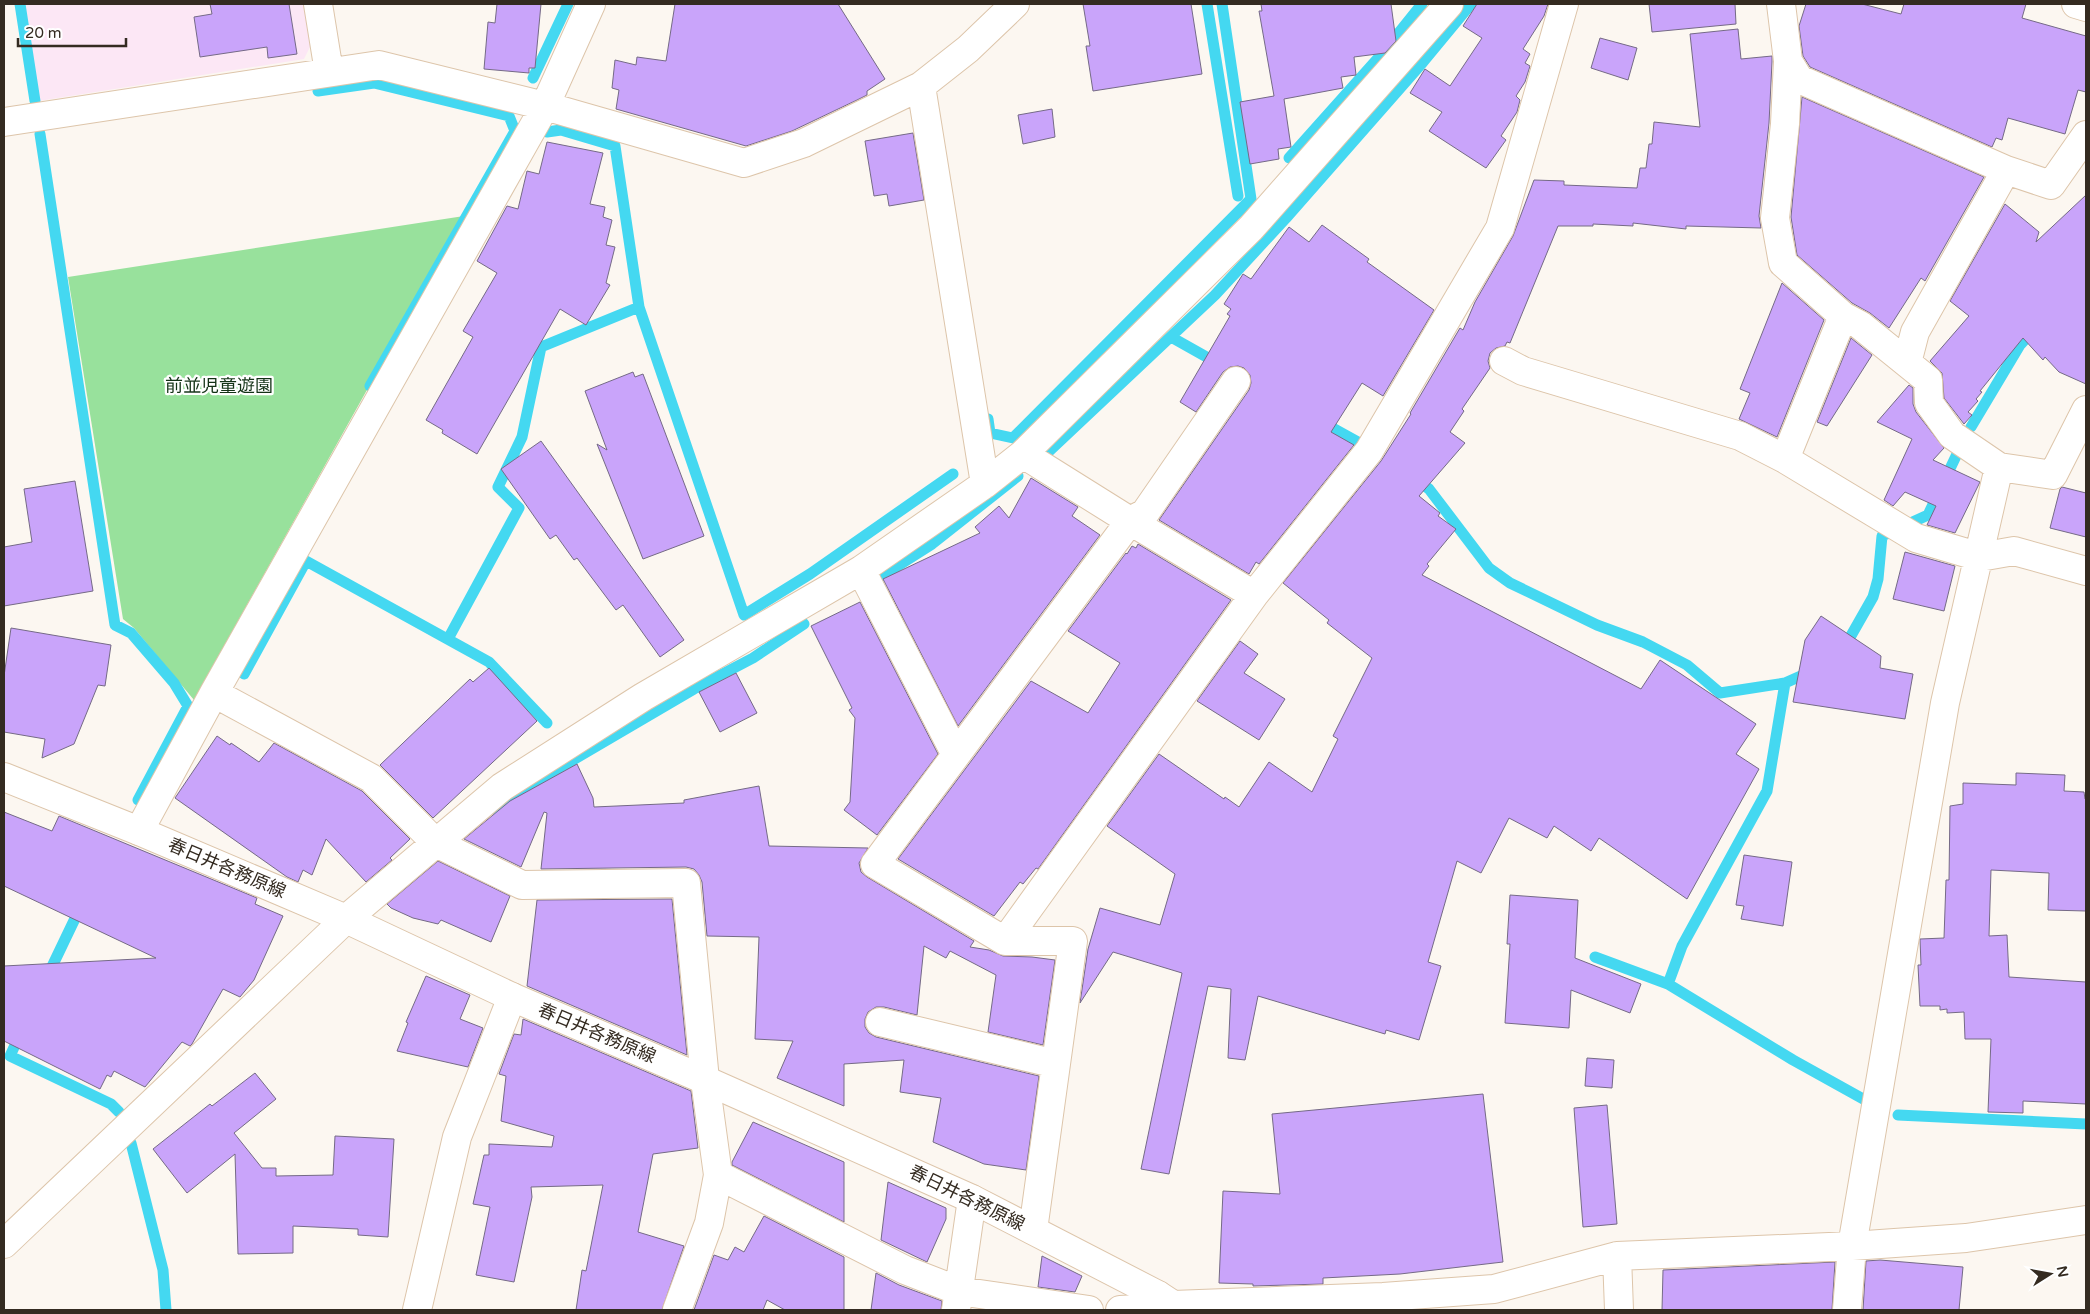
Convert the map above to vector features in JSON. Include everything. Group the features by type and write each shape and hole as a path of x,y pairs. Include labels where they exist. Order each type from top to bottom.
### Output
{"street":[{"path":"318,4 329,72"},
{"path":"139,831 214,692 545,106 591,4"},
{"path":"4,122 379,65 545,106 744,163 804,143 921,86 968,49 1015,4"},
{"path":"4,1244 346,919 502,786 643,697 861,570 985,484 1023,454 1251,228 1449,4"},
{"path":"1005,940 1254,595 1369,451 1500,228 1564,4"},
{"path":"1782,4 1788,61 1775,218 1784,263 1843,316 1860,325 1928,380 1929,403 1952,435 1999,467 2053,476 2086,410"},
{"path":"2076,4 2086,7"},
{"path":"1788,61 1799,79 2006,170 2051,185 2086,135"},
{"path":"921,86 985,484"},
{"path":"1907,362 1915,332 2006,170"},
{"path":"1784,459 1843,316"},
{"path":"1504,362 1522,371 1740,436 1784,459 1916,538 1980,557 2014,551 2086,571"},
{"path":"1033,1230 1073,941 1005,940 875,864 1130,521 1145,513 1236,381"},
{"path":"1023,454 1254,595"},
{"path":"1847,1310 1852,1246 1945,703 1980,557 1999,467"},
{"path":"861,570 956,755"},
{"path":"214,692 371,778 436,843 522,885 686,883 705,1080 718,1175 708,1223 677,1310"},
{"name":"春日井各務原線","path":"4,777 139,831 346,919 512,997 705,1080 972,1199 1171,1303"},
{"path":"417,1310 457,1137 512,997"},
{"path":"880,1022 1056,1064"},
{"path":"718,1175 905,1270 957,1300 1089,1310"},
{"path":"957,1300 972,1199"},
{"path":"1120,1310 1139,1309 1171,1303 1383,1297 1494,1289 1617,1256 1852,1246 1966,1238 2086,1220"},
{"path":"1617,1256 1619,1310"}],"shaded area":[{"path":"24,4 305,4 311,45 304,59 39,101"}],"green space":[{"name":"前並児童遊園","path":"464,216 194,700 134,628 123,619 68,277"}],"building":[{"path":"210,4 289,4 297,54 268,58 267,47 200,57 194,17 212,14"},
{"path":"497,4 541,4 535,68 529,68 529,73 484,69 488,22 495,23"},
{"path":"675,4 838,4 885,79 867,91 867,95 857,100 792,131 746,146 616,109 619,90 612,88 615,60 636,65 637,57 666,61"},
{"path":"1083,4 1191,4 1202,74 1093,91 1086,46 1090,46"},
{"path":"1261,4 1391,4 1396,41 1385,53 1354,57 1356,75 1341,77 1343,88 1284,99 1291,147 1278,149 1279,159 1250,164 1240,102 1274,96 1259,11 1262,11"},
{"path":"1477,4 1548,4 1544,16 1523,49 1530,54 1525,63 1530,66 1525,82 1516,96 1520,100 1517,112 1501,136 1506,140 1486,168 1429,131 1442,112 1410,93 1425,69 1450,86 1482,38 1463,26"},
{"path":"1649,4 1735,4 1736,24 1652,32"},
{"path":"1806,4 1862,4 1901,14 1904,4 2026,4 2022,18 2086,36 2086,92 2078,90 2065,134 2008,118 2002,140 1996,138 1992,147 1810,67 1803,56 1799,26"},
{"path":"1738,29 1741,59 1772,56 1769,123 1759,216 1761,228 1686,226 1686,229 1633,223 1633,226 1593,224 1593,226 1558,226 1510,343 1507,342 1505,346 1496,348 1490,353 1488,361 1490,368 1462,409 1464,411 1450,432 1465,443 1419,496 1440,513 1438,516 1456,529 1427,564 1429,566 1422,575 1641,689 1660,660 1756,724 1736,754 1759,769 1687,899 1599,838 1591,851 1554,826 1547,838 1509,818 1481,873 1457,861 1428,962 1441,966 1419,1040 1386,1030 1385,1034 1258,996 1245,1060 1228,1058 1231,989 1208,986 1169,1174 1141,1169 1182,973 1113,952 1080,1003 1088,949 1100,908 1160,925 1175,874 1107,826 1159,754 1224,799 1225,797 1239,807 1269,762 1312,792 1338,739 1333,736 1372,658 1327,623 1329,620 1283,583 1381,461 1411,414 1460,328 1463,330 1475,302 1513,236 1534,180 1564,181 1564,185 1637,188 1640,168 1646,168 1649,144 1652,144 1654,122 1700,127 1690,34"},
{"path":"1600,38 1637,48 1628,80 1591,68"},
{"path":"1802,97 1984,177 1925,281 1921,278 1889,328 1870,313 1852,303 1797,255 1791,217"},
{"path":"1052,109 1055,137 1023,144 1018,115"},
{"path":"913,133 924,200 889,206 887,194 874,196 865,141"},
{"path":"547,142 603,153 590,204 605,207 603,217 612,220 606,245 615,247 606,283 610,285 586,325 560,309 477,454 442,433 443,430 426,420 473,337 463,331 497,273 477,261 507,206 518,209 527,171 539,174"},
{"path":"2086,195 2086,384 2059,372 2045,357 2043,360 2023,338 1980,391 1982,392 1976,399 1978,401 1968,412 1972,415 1964,424 1944,398 1942,373 1930,361 1969,316 1950,301 2005,204 2039,232 2036,242"},
{"path":"1322,225 1369,259 1367,262 1434,310 1383,396 1362,383 1331,432 1354,445 1259,564 1256,562 1249,574 1159,520 1249,390 1251,383 1250,375 1244,368 1238,366 1230,367 1223,372 1196,412 1180,402 1230,316 1227,314 1231,309 1224,304 1243,274 1251,279 1289,227 1309,242"},
{"path":"1782,283 1824,320 1777,437 1739,419 1750,393 1740,389"},
{"path":"1851,338 1872,355 1827,426 1817,422"},
{"path":"633,372 635,377 643,374 704,536 643,559 597,444 607,450 585,391"},
{"path":"1909,385 1913,388 1913,404 1916,412 1944,448 1933,460 1980,482 1955,533 1927,525 1936,506 1905,492 1893,506 1884,500 1912,439 1877,422"},
{"path":"541,441 684,640 660,657 623,605 616,610 577,558 574,560 556,535 550,539 501,469"},
{"path":"1031,478 1078,507 1072,516 1100,535 958,726 883,579 980,533 975,527 999,506 1009,518"},
{"path":"75,481 93,591 4,606 4,547 32,542 24,489"},
{"path":"2062,487 2086,493 2086,537 2050,528"},
{"path":"1138,544 1231,600 1038,869 1036,868 1023,884 1020,882 994,916 898,859 1031,681 1088,713 1120,663 1068,631 1126,553 1132,546 1136,548"},
{"path":"1905,552 1955,566 1944,611 1893,599"},
{"path":"860,602 938,754 877,835 844,810 850,802 855,718 849,710 852,708 811,626"},
{"path":"1821,616 1881,656 1880,668 1913,674 1905,719 1793,702 1805,640"},
{"path":"11,628 111,645 105,686 98,685 74,744 42,758 45,739 4,732 4,676"},
{"path":"1240,641 1258,654 1244,673 1285,699 1259,740 1197,701"},
{"path":"489,668 537,721 433,818 380,765 470,679 473,682"},
{"path":"736,673 757,713 720,732 699,692"},
{"path":"217,736 259,762 274,743 362,791 410,839 390,858 392,860 366,882 326,839 312,875 303,870 298,882 287,877 175,798"},
{"path":"577,764 593,798 594,807 684,803 684,800 759,786 769,846 868,848 859,863 861,872 974,941 970,947 989,950 1003,956 1055,960 1043,1045 988,1032 996,975 950,951 946,958 924,946 917,1015 884,1007 876,1007 868,1012 865,1019 865,1027 869,1033 876,1037 1039,1076 1026,1170 984,1164 933,1142 941,1098 900,1092 904,1060 844,1064 844,1106 777,1078 793,1041 755,1039 759,937 707,936 702,882 694,869 686,867 541,869 547,813 544,812 521,867 464,839 510,801"},
{"path":"2016,773 2065,775 2064,791 2084,792 2086,799 2086,911 2048,910 2049,873 1991,870 1989,936 2007,935 2009,977 2086,982 2086,1104 2023,1101 2023,1113 1988,1112 1991,1039 1965,1039 1964,1012 1947,1013 1947,1009 1940,1010 1940,1006 1920,1006 1918,965 1921,965 1920,939 1944,938 1946,880 1949,880 1950,806 1963,804 1963,783 2016,785"},
{"path":"4,812 52,831 59,816 257,898 255,904 283,916 254,980 240,997 223,989 192,1044 190,1046 182,1042 145,1087 114,1071 111,1077 107,1075 100,1089 4,1041 4,966 156,958 4,886"},
{"path":"1744,855 1792,862 1783,926 1741,919 1744,906 1736,905"},
{"path":"438,861 510,896 491,942 441,920 438,924 413,918 391,908 387,904"},
{"path":"1510,895 1578,900 1575,958 1641,984 1630,1013 1571,990 1569,1028 1505,1023 1510,944 1507,944"},
{"path":"672,899 687,1055 527,986 537,900"},
{"path":"426,976 470,995 460,1019 483,1028 468,1067 397,1051 408,1023 406,1022"},
{"path":"523,1019 691,1091 698,1148 653,1154 638,1232 684,1246 662,1310 576,1310 582,1270 586,1271 603,1185 531,1187 532,1197 514,1282 476,1275 490,1207 473,1204 484,1155 489,1155 489,1144 552,1147 554,1136 501,1121 506,1076 499,1074 514,1034 521,1035"},
{"path":"1587,1058 1614,1060 1612,1088 1585,1086"},
{"path":"255,1073 276,1099 234,1133 262,1168 276,1168 276,1176 333,1175 335,1136 394,1139 388,1237 358,1235 358,1229 293,1226 293,1253 238,1254 235,1154 187,1193 153,1149 210,1104 212,1106"},
{"path":"1483,1094 1503,1262 1400,1274 1323,1278 1323,1284 1253,1286 1253,1284 1219,1283 1223,1191 1280,1194 1272,1114"},
{"path":"1607,1105 1617,1224 1583,1227 1574,1108"},
{"path":"753,1122 844,1162 844,1222 732,1165"},
{"path":"888,1182 946,1208 946,1219 927,1262 881,1240"},
{"path":"764,1216 844,1257 844,1310 785,1310 767,1300 763,1310 694,1310 714,1255 728,1260 735,1247 744,1252"},
{"path":"1042,1256 1082,1276 1075,1292 1038,1287"},
{"path":"1880,1260 1963,1267 1959,1310 1863,1310 1866,1261"},
{"path":"1835,1262 1832,1310 1662,1310 1663,1270"},
{"path":"876,1273 899,1285 942,1301 941,1310 871,1310"}],"waterway":[{"path":"20,4 35,101"},
{"path":"533,78 568,4"},
{"path":"1207,4 1238,196"},
{"path":"988,419 990,433 1013,438 1251,199 1222,4"},
{"path":"1289,158 1381,55 1422,4"},
{"path":"1045,455 1215,295 1286,218 1423,62 1471,4"},
{"path":"318,91 374,83 509,116 515,131 370,386"},
{"path":"547,132 561,130 615,146 639,307 744,615 810,574 953,474"},
{"path":"40,134 115,625 131,633 174,683 188,706 138,800"},
{"path":"448,639 519,508 498,487 522,437 541,347 639,307"},
{"path":"1971,427 2020,345 2035,329"},
{"path":"1171,337 1219,364"},
{"path":"1320,421 1358,442"},
{"path":"1844,648 1873,597 1878,579 1882,536 1928,515 1957,454"},
{"path":"880,577 932,544 1018,476"},
{"path":"1414,478 1429,489 1489,568 1510,583 1597,625 1643,642 1687,665 1720,693 1785,683"},
{"path":"244,674 306,561 489,662 547,723"},
{"path":"495,809 520,791 694,689 753,658 804,624"},
{"path":"1668,984 1682,946 1767,791 1785,683 1812,671"},
{"path":"47,977 81,906"},
{"path":"1595,957 1668,984 1793,1060 1865,1100"},
{"path":"21,1032 10,1056 111,1104 119,1112"},
{"path":"1898,1115 2086,1124"},
{"path":"131,1143 163,1270 166,1310"}]}
